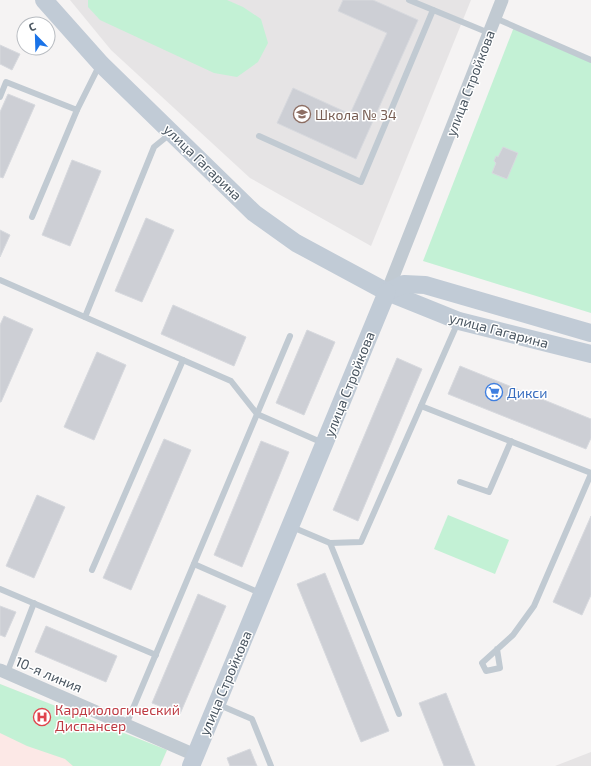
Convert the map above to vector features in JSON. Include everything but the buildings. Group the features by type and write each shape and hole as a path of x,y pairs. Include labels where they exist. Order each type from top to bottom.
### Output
{"street":[{"name":"улица Гагарина","path":"44,0 100,64 254,213 296,243 387,292 459,321 591,354"},
{"name":"улица Стройкова","path":"193,761 387,292 502,0"},
{"name":"улица Гагарина","path":"387,292 404,284 425,285 591,333"},
{"name":"10-я линия","path":"3,672 126,725 193,761"}],"lane":[{"path":"409,0 490,33"},
{"path":"259,136 361,182 433,10"},
{"path":"495,18 591,60"},
{"path":"32,217 78,110 100,64"},
{"path":"0,79 78,110"},
{"path":"0,97 6,82"},
{"path":"85,317 154,147 172,133"},
{"path":"0,280 231,381 257,414 325,443"},
{"path":"291,526 330,543 361,542 459,321"},
{"path":"126,725 290,336"},
{"path":"92,570 183,360"},
{"path":"421,406 591,474 534,606 514,635 497,649"},
{"path":"460,482 489,492 511,441"},
{"path":"330,543 399,714"},
{"path":"194,564 263,594"},
{"path":"0,588 156,656"},
{"path":"3,672 34,603"},
{"path":"217,704 252,719 271,766"}],"shaded area":[{"name":"Школа № 34","path":"70,0 471,0 371,246 250,178 111,50"},
{"name":"Кардиологический Диспансер","path":"0,684 167,750 160,766 0,766"},
{"path":"591,752 591,766 555,766"}],"green space":[{"path":"88,0 227,0 243,7 261,19 268,43 258,62 237,77 214,73 100,20 88,7"},
{"path":"514,27 591,60 591,313 423,261"},
{"path":"448,515 509,540 495,574 434,549"},
{"name":"Кардиологический Диспансер","path":"0,684 167,750 160,766 73,766 65,759 27,746 0,733"}],"place":[{"name":"Школа № 34","path":"302,114"},
{"name":"Дикси","path":"494,392"},
{"name":"Кардиологический Диспансер","path":"42,717"}]}
